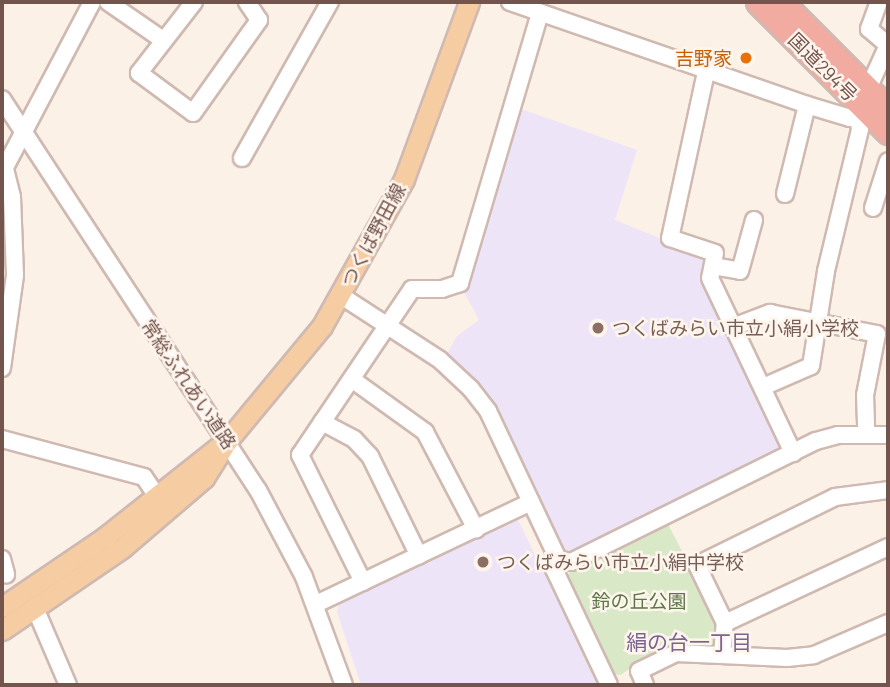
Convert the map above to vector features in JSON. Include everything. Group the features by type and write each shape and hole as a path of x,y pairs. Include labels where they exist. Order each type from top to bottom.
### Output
{"highway":[{"name":"国道294号","path":"758,2 888,132"},
{"name":"国道294号","path":"781,2 868,89 872,114"}],"main road":[{"name":"つくば野田線","path":"18,608 164,514 204,478 228,441 295,362 341,295 404,180 469,2"},
{"name":"つくば野田線","path":"2,630 18,608 228,441"}],"street":[{"path":"2,368 15,275 12,197 4,171 92,2"},
{"path":"108,2 163,40"},
{"path":"194,2 139,73 193,113 259,20 247,2"},
{"path":"242,158 330,2"},
{"path":"510,2 807,105 872,114"},
{"path":"868,89 888,45 869,29 879,2"},
{"path":"363,582 300,455 412,289 442,289 460,283 540,13"},
{"path":"706,72 670,238 715,253 710,278 793,453"},
{"name":"常総ふれあい道路","path":"2,99 228,441 289,545 316,604 344,685"},
{"path":"785,194 807,105"},
{"path":"762,387 811,366 826,271 860,129 872,114"},
{"path":"873,208 888,161"},
{"path":"713,266 740,271 754,220"},
{"path":"341,295 388,325 471,389 488,411 558,559 554,569 609,685"},
{"path":"733,327 770,313 819,320 877,334 864,395 866,433"},
{"path":"353,380 425,432 476,529"},
{"path":"323,422 354,439 370,456 419,555"},
{"path":"558,559 571,562 793,453 838,435 888,435"},
{"path":"2,439 145,477 158,496"},
{"path":"722,655 725,623 697,565 835,497 888,490"},
{"path":"316,604 531,502"},
{"path":"725,623 888,547"},
{"path":"18,608 68,685"},
{"path":"645,685 639,671 662,657 676,653 814,655 888,623"}],"shaded area":[{"name":"つくばみらい市立小絹小学校","path":"516,107 637,150 615,220 709,258 781,444 778,450 571,552 566,551 485,389 447,354 457,336 479,320 463,290"},
{"name":"つくばみらい市立小絹中学校","path":"518,520 599,685 361,685 337,612 339,603"}],"green space":[{"name":"鈴の丘公園","path":"668,524 720,625 718,645 651,656 620,675 610,673 565,581 570,571"}],"place":[{"name":"吉野家","path":"746,58"},
{"name":"つくばみらい市立小絹小学校","path":"598,328"},
{"name":"つくばみらい市立小絹中学校","path":"483,562"}],"district":[{"name":"絹の台一丁目","path":"689,642"}]}
